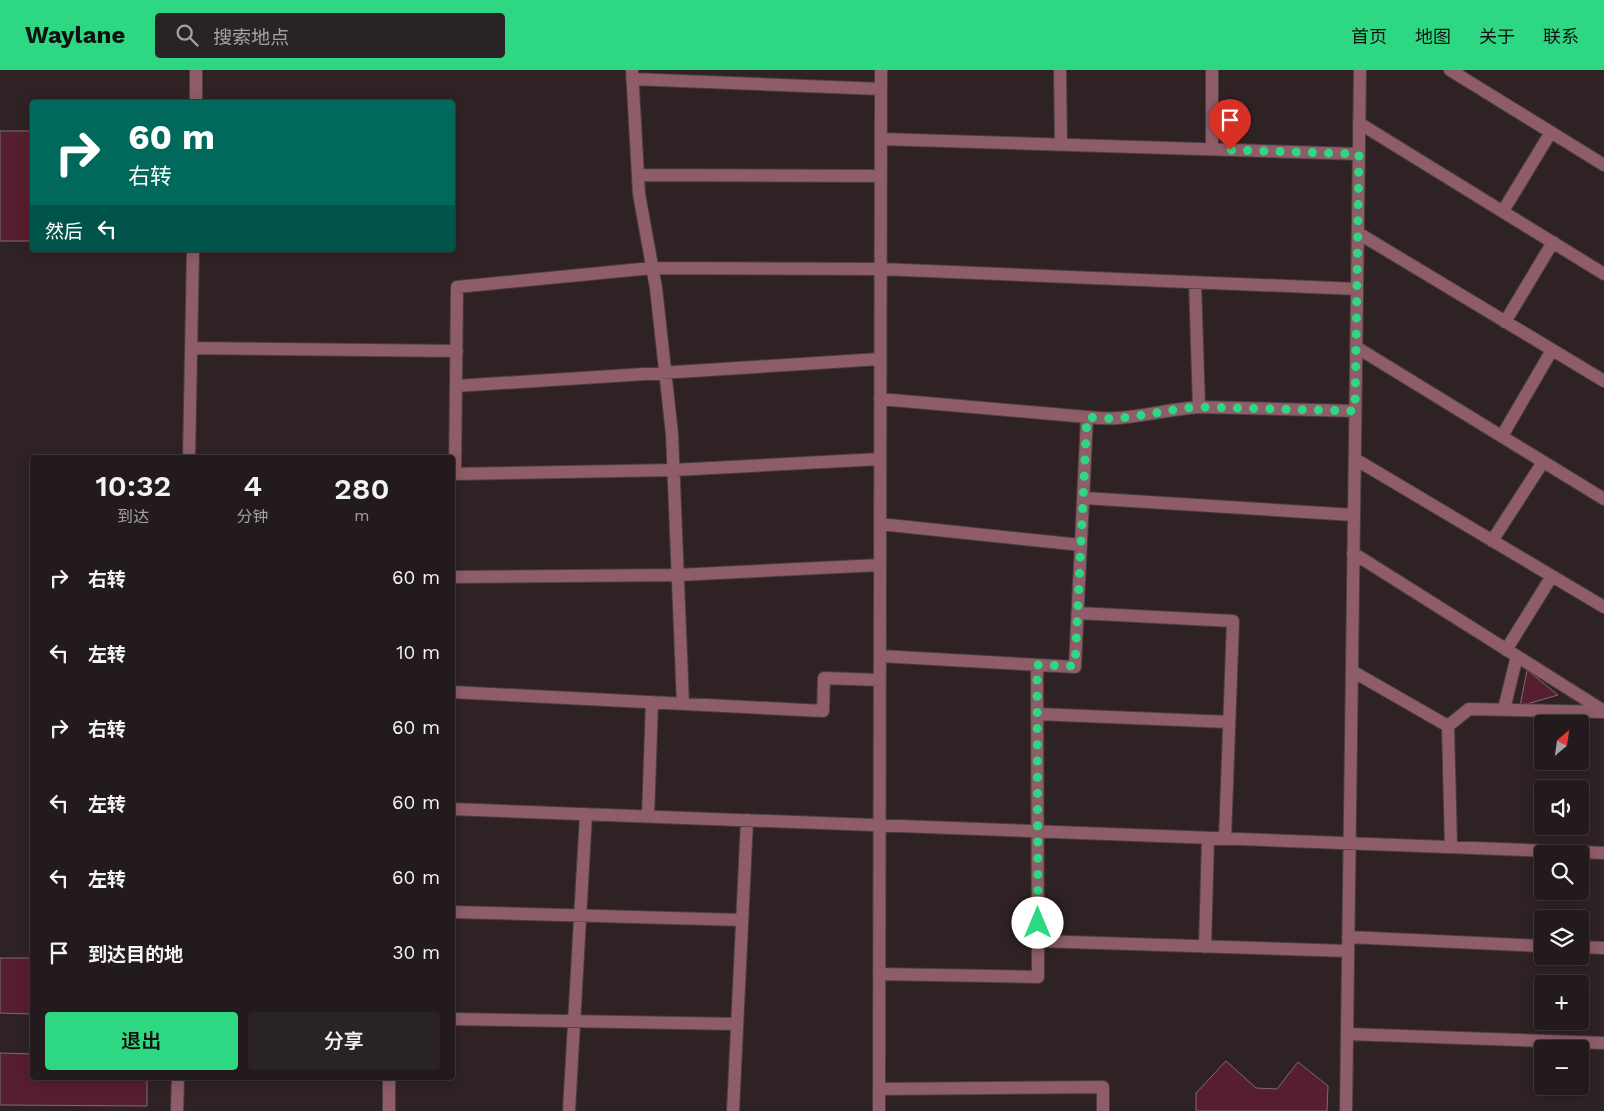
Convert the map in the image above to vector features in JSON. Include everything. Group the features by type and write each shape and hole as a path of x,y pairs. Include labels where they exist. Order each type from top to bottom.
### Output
{"street":[{"path":"196,70 196,100"},
{"path":"879,1111 881,70"},
{"path":"1060,70 1061,145"},
{"path":"1212,70 1212,149"},
{"path":"1346,1111 1360,70"},
{"path":"1450,70 1604,165"},
{"path":"683,704 672,434 656,288 638,194 632,75 881,89"},
{"path":"1359,123 1604,274"},
{"path":"1504,211 1551,132"},
{"path":"881,139 1359,154"},
{"path":"638,174 881,176"},
{"path":"1358,233 1604,381"},
{"path":"1505,322 1553,242"},
{"path":"189,455 193,252"},
{"path":"454,455 457,287 652,268 880,269 1357,288"},
{"path":"1196,282 1199,407"},
{"path":"191,348 457,351"},
{"path":"1356,348 1604,499"},
{"path":"1502,436 1552,350"},
{"path":"456,386 880,359"},
{"path":"880,399 1116,418 1199,407 1355,411"},
{"path":"880,656 1075,666 1087,417"},
{"path":"455,474 674,470 880,459"},
{"path":"1355,459 1604,607"},
{"path":"1492,541 1543,462"},
{"path":"1084,498 1354,515"},
{"path":"880,524 1081,545"},
{"path":"1353,552 1604,712"},
{"path":"455,577 678,574 880,565"},
{"path":"1504,709 1512,653 1552,576"},
{"path":"1078,613 1233,621 1225,838"},
{"path":"879,974 1038,977 1037,665"},
{"path":"1352,671 1448,726"},
{"path":"455,692 823,711 824,678 880,680"},
{"path":"648,816 652,702"},
{"path":"1448,726 1469,708 1604,712"},
{"path":"1037,714 1229,722"},
{"path":"1448,726 1451,847"},
{"path":"455,809 1604,853"},
{"path":"570,1111 586,814"},
{"path":"733,1111 747,820"},
{"path":"1205,947 1208,838"},
{"path":"455,912 742,920"},
{"path":"1348,936 1534,946"},
{"path":"1038,941 1348,951"},
{"path":"1589,947 1604,948"},
{"path":"455,1019 737,1024"},
{"path":"1347,1034 1604,1043"},
{"path":"177,1111 178,1080"},
{"path":"389,1080 389,1111"},
{"path":"879,1088 1103,1087 1103,1111"}],"building":[{"path":"0,131 30,131 30,241 0,241"},
{"path":"1527,670 1558,695 1520,706"},
{"path":"0,958 30,958 30,1014 0,1013"},
{"path":"0,1053 30,1054 30,1080 147,1080 147,1106 0,1105"},
{"path":"1226,1061 1256,1088 1277,1089 1298,1062 1328,1086 1327,1111 1196,1111 1196,1093"}],"route":[{"path":"1038,923 1037,665 1075,666 1087,417 1116,418 1199,407 1355,411 1359,154 1230,150"}]}
